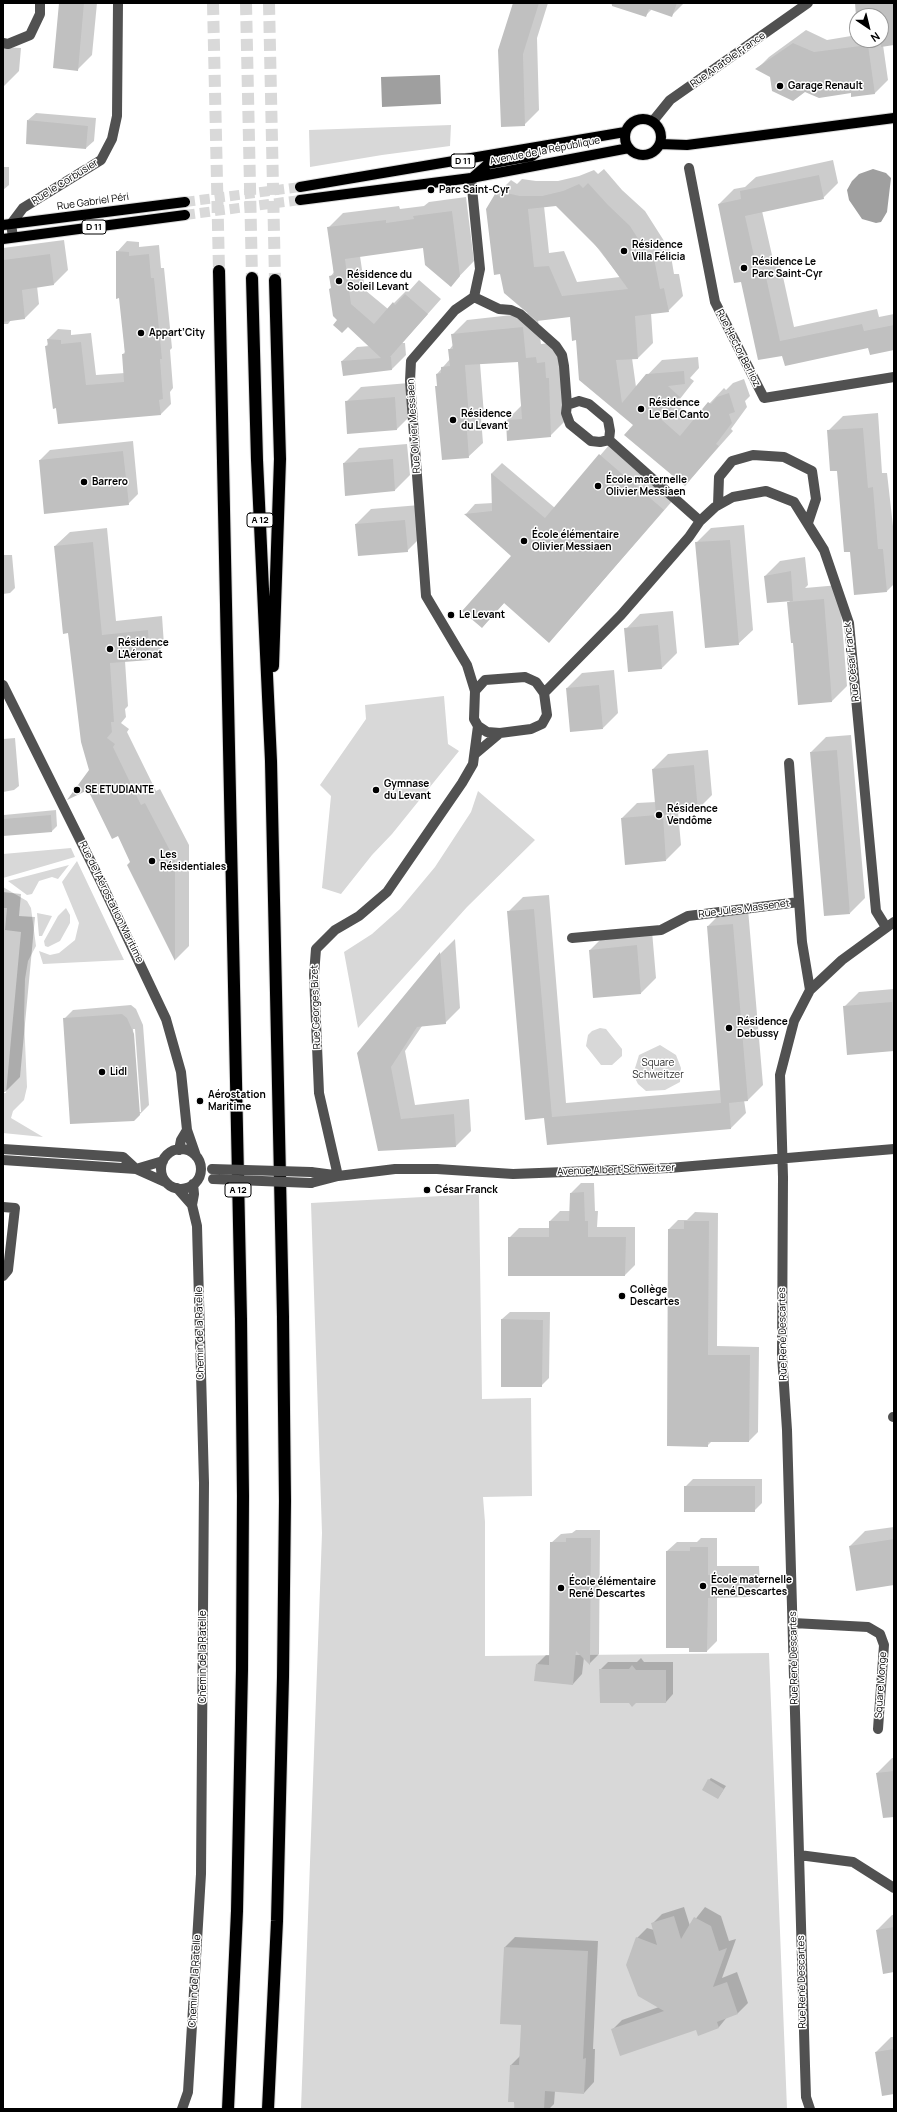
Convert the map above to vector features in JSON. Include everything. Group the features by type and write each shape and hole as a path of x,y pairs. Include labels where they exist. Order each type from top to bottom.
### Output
{"highway":[{"name":"A 12","path":"219,271 241,1319 243,1496 242,1670 237,1903 228,2109"},
{"name":"A 12","path":"252,278 257,460 270,761 283,1309 285,1501 277,1921 268,2109"},
{"path":"270,761 280,459 275,280"}],"main road":[{"path":"660,144 687,145 894,118"},
{"path":"648,119 653,121 660,131 660,144 652,153 639,155 629,148 626,143 625,132 631,122 636,120 648,119"},
{"name":"Avenue de la République","path":"300,187 625,132"},
{"path":"471,178 488,164 532,156 545,146"},
{"name":"Avenue de la République","path":"300,200 471,178 629,148"},
{"name":"Rue Gabriel Péri","path":"7,225 185,202"},
{"name":"D 11","path":"8,238 186,215"}],"street":[{"path":"3,43 8,44 30,35 40,14 40,3"},
{"name":"Rue le Corbusier","path":"7,225 23,208 100,160 112,139 117,116 118,3"},
{"name":"Rue Anatole France","path":"653,121 670,100 808,3"},
{"name":"Rue Hector Berlioz","path":"689,168 715,302 764,398 894,377"},
{"path":"471,178 480,269 474,297 499,309 511,310 520,314 556,346 562,355 564,366 567,405 566,413 570,424 591,441 600,442 609,440"},
{"path":"7,225 8,238"},
{"name":"Rue Olivier Messiaen","path":"474,297 455,310 411,361 410,381 426,596 467,665 474,690"},
{"path":"567,405 580,401 589,404 608,420 610,431 609,440"},
{"path":"609,440 700,521"},
{"path":"718,505 719,477 732,461 753,455 784,456 812,471 816,499 808,523"},
{"name":"Rue César Franck","path":"544,693 621,615 700,521 718,505 733,496 766,491 794,502 824,550 849,623 876,910 890,925"},
{"name":"Rue Olivier Messiaen","path":"467,665 485,680"},
{"path":"525,677 536,682 544,693 547,715 542,724 531,729 500,733 487,732 478,726 474,719 474,690 485,680 525,677"},
{"name":"Rue de l'Aérostation Maritime","path":"3,686 102,882 166,1019 181,1072 186,1130 197,1158"},
{"name":"Rue Georges Bizet","path":"338,1176 319,1093 314,975 316,949 335,930 359,916 387,892 462,783 473,764 478,726"},
{"name":"Rue Georges Bizet","path":"475,754 500,733"},
{"name":"Rue Jules Massenet","path":"789,763 799,902 810,990"},
{"name":"Rue Jules Massenet","path":"572,938 661,930 688,916 799,902"},
{"path":"810,990 842,960 890,925"},
{"name":"Rue René Descartes","path":"810,990 794,1021 780,1075 782,1159 782,1355 786,1402 805,2074 806,2097 810,2109"},
{"name":"Rue de l'Aérostation Maritime","path":"179,1150 181,1140 186,1130"},
{"path":"3,1149 122,1157 136,1169 176,1188 188,1188 212,1174 197,1158 185,1150 179,1150 170,1153 163,1161 161,1172 165,1182"},
{"name":"Avenue Albert Schweitzer","path":"212,1174 311,1183 338,1176 395,1169 436,1169 513,1174 669,1168 894,1149"},
{"path":"195,1183 201,1171 197,1158"},
{"path":"3,1160 136,1169 163,1161"},
{"name":"Avenue Albert Schweitzer","path":"212,1174 311,1172 338,1176"},
{"name":"Chemin de la Ratelle","path":"182,2109 188,2092 201,1874 204,1482 197,1226 192,1205 195,1183"},
{"name":"Chemin de la Ratelle","path":"176,1188 192,1205"},
{"path":"3,1207 15,1208 8,1270 3,1276"},
{"name":"Square Monge","path":"793,1623 868,1627 880,1634 884,1645 878,1729"},
{"path":"799,1855 853,1862 894,1888"}],"green space":[{"path":"451,125 450,146 310,167 309,130"},
{"name":"Gymnase du Levant","path":"444,696 448,744 459,751 341,894 322,888 331,796 320,785 366,719 365,705"},
{"path":"478,791 535,840 467,907 358,1028 344,952 372,934 400,909 435,867 471,812"},
{"path":"71,848 75,857 3,878 3,854"},
{"path":"77,861 124,960 43,964 39,951 50,955 59,953 75,940 79,923 62,882"},
{"path":"69,865 58,879 52,877 39,881 32,894 27,895 8,881"},
{"path":"3,887 27,901 31,908 36,946 28,961 25,979 24,1019 27,1087 24,1100 13,1111 11,1118 43,1137 3,1133 3,1093 6,1093 21,932 5,930 7,908 3,908"},
{"path":"66,908 70,915 70,923 60,941 48,947 45,946 44,941 58,916"},
{"path":"37,913 52,916 42,936 39,936"},
{"path":"600,1028 606,1029 622,1049 622,1056 612,1065 601,1065 586,1046 588,1035 592,1031"},
{"name":"Square Schweitzer","path":"660,1045 676,1055 681,1068 680,1082 665,1090 646,1091 638,1084 633,1074 639,1055"},
{"path":"479,1194 482,1399 531,1398 532,1496 483,1497 485,1522 485,1656 769,1653 787,2109 301,2109 322,1533 311,1203"}],"shaded area":[{"path":"440,75 441,104 382,107 381,77"},
{"path":"873,169 886,173 891,178 887,212 881,222 876,223 862,219 849,200 847,190 852,181 859,174"}],"building":[{"path":"59,3 84,3 78,71 53,68"},
{"path":"513,3 539,3 523,54 525,126 501,127 498,50"},
{"path":"612,3 677,3 672,17 649,9 646,17 612,6"},
{"path":"855,3 894,3 894,45 889,46 889,8 855,8"},
{"path":"793,43 814,52 849,47 868,48 875,94 851,97 851,93 819,98 805,92 793,101 772,91 770,77 755,69"},
{"path":"27,120 88,126 86,149 26,144"},
{"name":"Résidence Le Parc Saint-Cyr","path":"819,175 824,199 745,216 759,278 766,277 780,341 862,324 864,331 894,325 894,350 870,355 868,348 785,366 782,356 758,360 741,282 734,283 718,204 741,199 740,191"},
{"path":"588,183 630,226 651,259 654,258 660,289 664,288 669,312 635,316 638,359 616,360 622,403 646,374 684,371 685,384 668,386 680,397 662,420 680,436 708,402 711,404 717,397 729,393 735,412 729,414 732,423 716,444 719,446 685,486 624,435 633,425 579,380 576,340 572,341 570,317 537,321 504,293 500,274 494,275 486,209 495,194 503,198 506,193 520,196 542,196 563,191 579,184 583,188","holes":["556,206 600,250 628,289 562,296 549,266 534,267 528,209"]},
{"name":"Résidence du Soleil Levant","path":"452,211 460,276 451,287 425,265 423,248 345,259 351,304 374,324 393,302 395,305 405,294 428,314 390,357 392,370 343,376 341,361 381,358 348,327 342,333 333,325 337,320 333,316 329,289 331,288 329,276 334,275 327,227 386,220 386,223 414,219 413,216"},
{"name":"Appart’City","path":"116,251 129,252 129,256 149,254 151,278 154,278 162,359 160,359 163,399 159,400 161,415 58,424 56,408 53,409 45,346 48,346 47,339 61,340 61,344 81,342 86,385 124,382 122,354 125,354 119,298 116,299"},
{"path":"50,254 54,285 22,290 25,319 3,322 3,260"},
{"path":"523,327 526,358 536,357 537,363 545,362 546,378 549,378 551,437 507,441 506,420 522,419 518,362 465,365 470,431 467,431 469,458 442,460 435,386 437,386 436,374 441,373 441,367 450,366 448,349 453,349 451,334"},
{"path":"395,397 397,430 347,434 345,401"},
{"path":"863,428 868,488 873,487 878,549 883,549 887,592 854,595 850,552 844,552 837,471 830,471 827,430"},
{"name":"Barrero","path":"123,451 129,505 44,514 39,460"},
{"path":"599,454 664,510 549,643 504,603 482,628 462,611 511,556 464,514 492,511 491,473 545,518"},
{"path":"393,459 395,491 345,496 343,463"},
{"path":"405,520 408,552 358,556 355,524"},
{"path":"730,540 739,645 705,648 695,542"},
{"path":"93,542 102,635 148,630 150,660 110,663 114,722 111,722 112,732 107,738 115,744 113,747 141,805 145,803 175,860 175,961 127,865 130,862 118,836 112,839 88,790 67,800 89,770 81,742 68,633 63,634 54,546"},
{"path":"791,571 793,601 767,603 764,576"},
{"path":"824,599 832,702 798,705 793,643 791,643 787,602"},
{"path":"658,625 662,669 628,672 624,628"},
{"path":"599,685 603,729 570,732 566,688"},
{"path":"837,750 850,914 824,916 810,752"},
{"name":"Résidence Vendôme","path":"694,765 698,811 663,815 666,861 625,865 621,818 656,815 652,769"},
{"path":"51,815 52,832 3,836 3,819"},
{"name":"Résidence Debussy","path":"534,909 552,1117 721,1103 707,926 733,924 748,1101 729,1103 731,1129 547,1145 544,1118 525,1120 507,911"},
{"path":"637,945 641,994 593,998 589,950"},
{"path":"440,952 446,1024 417,1027 391,1067 401,1119 454,1114 456,1147 378,1151 357,1053"},
{"path":"892,1002 894,1051 847,1055 843,1006"},
{"name":"Lidl","path":"122,1014 127,1018 134,1034 140,1115 134,1121 70,1124 63,1018"},
{"path":"584,1192 585,1221 588,1221 588,1237 626,1237 625,1276 508,1276 508,1237 549,1237 549,1221 569,1221 570,1193"},
{"path":"684,1221 709,1221 708,1355 750,1355 749,1442 708,1442 708,1447 667,1446 668,1229 684,1229"},
{"path":"501,1319 543,1320 542,1387 501,1387"},
{"path":"684,1486 755,1486 755,1512 684,1512"},
{"path":"566,1538 591,1538 590,1665 576,1651 573,1685 534,1681 536,1664 549,1665 550,1542 566,1542"},
{"path":"894,1539 894,1585 856,1591 849,1546"},
{"path":"690,1547 708,1547 708,1575 750,1576 750,1597 708,1598 707,1652 689,1652 689,1648 666,1648 666,1551 690,1551"},
{"path":"632,1665 636,1670 666,1670 666,1703 636,1703 632,1707 629,1703 600,1703 599,1669 629,1669"},
{"path":"894,1771 894,1817 883,1818 876,1773"},
{"path":"708,1779 724,1789 718,1799 702,1790"},
{"path":"674,1916 681,1939 694,1917 711,1926 719,1951 727,1948 713,1987 727,1982 738,2014 717,2022 719,2028 698,2036 696,2030 620,2056 611,2029 664,2011 638,1996 626,1965 636,1937 657,1945 651,1923"},
{"path":"894,1927 894,1972 883,1974 876,1930"},
{"path":"504,1947 588,1951 583,2059 586,2058 584,2094 545,2091 544,2109 514,2109 515,2102 508,2102 510,2065 519,2065 521,2025 500,2024"},
{"path":"894,2049 894,2094 882,2096 875,2052"}],"tunnel":[{"path":"213,3 219,271"},
{"path":"246,3 252,278"},
{"path":"269,3 275,280"},
{"path":"185,202 300,187"},
{"path":"185,215 300,200"}],"place":[{"name":"Garage Renault","path":"780,86"},
{"name":"Parc Saint-Cyr","path":"431,190"},
{"name":"Résidence Villa Félicia","path":"624,251"},
{"name":"Résidence Le Parc Saint-Cyr","path":"744,268"},
{"name":"Résidence du Soleil Levant","path":"339,281"},
{"name":"Appart’City","path":"141,333"},
{"name":"Résidence Le Bel Canto","path":"641,409"},
{"name":"Résidence du Levant","path":"453,420"},
{"name":"Barrero","path":"84,482"},
{"name":"École maternelle Olivier Messiaen","path":"598,486"},
{"name":"École élémentaire Olivier Messiaen","path":"524,541"},
{"name":"Le Levant","path":"451,615"},
{"name":"Résidence L'Aéronat","path":"110,649"},
{"name":"SE ETUDIANTE","path":"77,790"},
{"name":"Gymnase du Levant","path":"376,790"},
{"name":"Résidence Vendôme","path":"659,815"},
{"name":"Les Résidentiales","path":"152,861"},
{"name":"Résidence Debussy","path":"729,1028"},
{"name":"Lidl","path":"102,1072"},
{"name":"Aérostation Maritime","path":"200,1101"},
{"name":"César Franck","path":"427,1190"},
{"name":"Collège Descartes","path":"622,1296"},
{"name":"École maternelle René Descartes","path":"703,1586"},
{"name":"École élémentaire René Descartes","path":"561,1588"}]}
